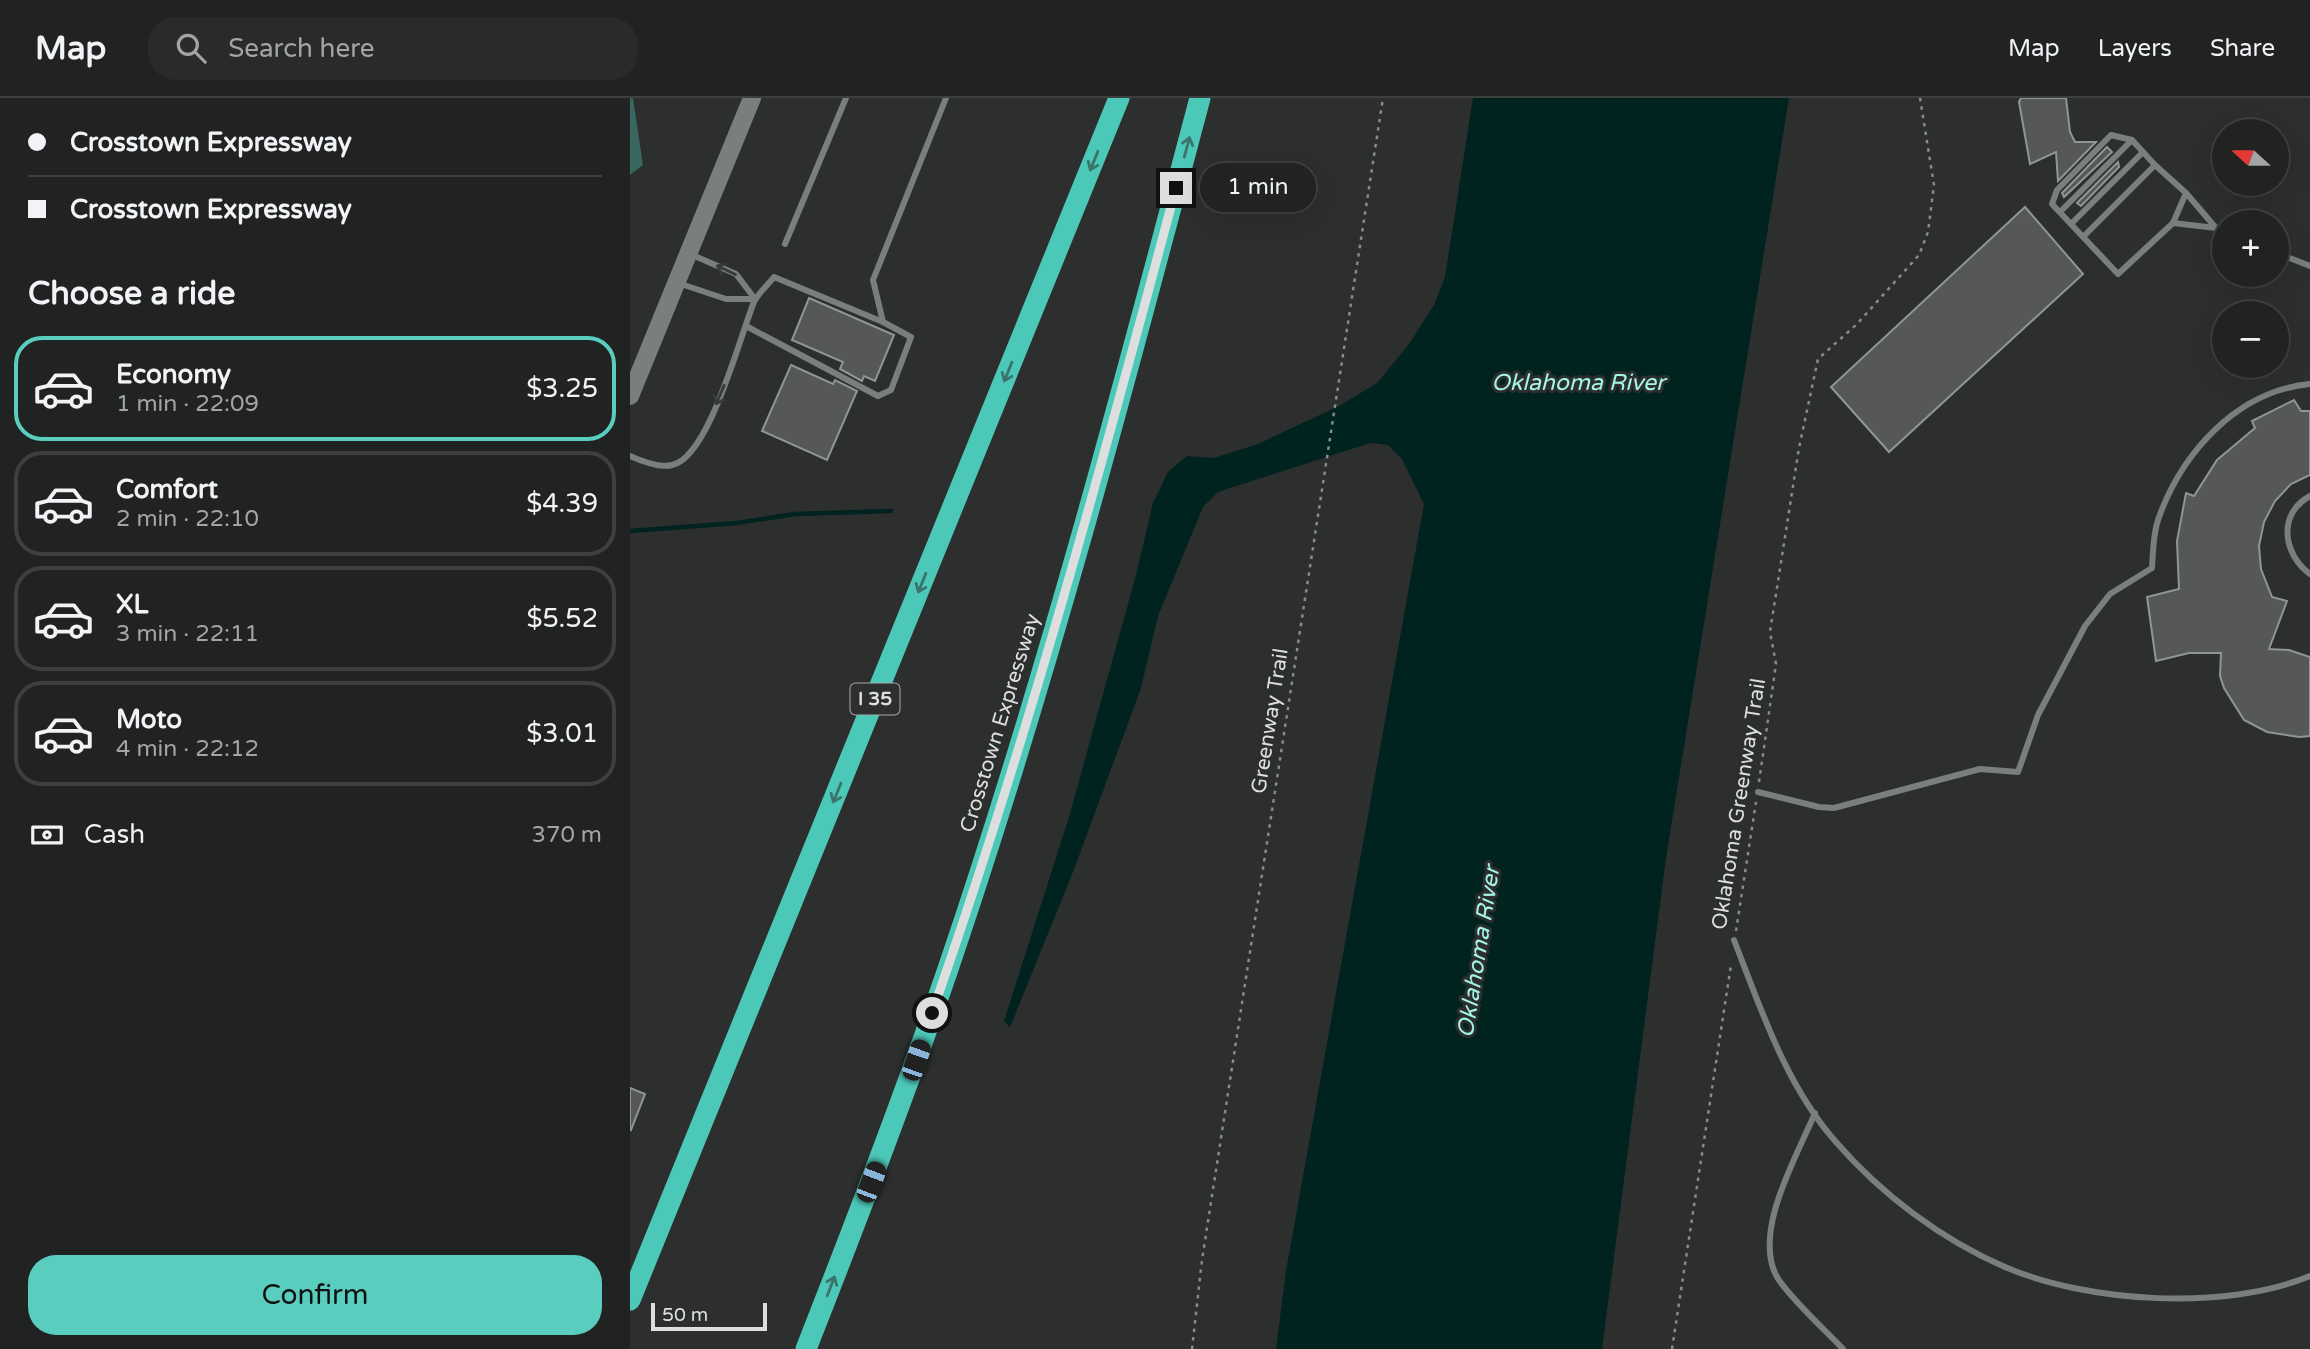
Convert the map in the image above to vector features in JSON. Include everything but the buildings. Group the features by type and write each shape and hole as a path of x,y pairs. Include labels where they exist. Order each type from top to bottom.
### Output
{"highway":[{"name":"I 35","path":"630,1300 1119,98"},
{"name":"Crosstown Expressway","path":"806,1349 890,1132 1003,798 1109,443 1200,98"}],"main road":[{"path":"630,396 752,98"}],"lane":[{"path":"785,244 846,98"},
{"path":"883,321 873,280 946,98"},
{"path":"2186,193 2173,223 2118,274 2052,204 2057,190 2111,135 2132,140 2186,193 2212,223"},
{"path":"2060,212 2132,140"},
{"path":"2071,224 2143,152"},
{"path":"2084,236 2155,165"},
{"path":"2173,223 2212,228"},
{"path":"688,253 736,274 755,299"},
{"path":"2289,258 2310,266"},
{"path":"630,456 665,466 674,465 699,444 755,299 774,277 883,321 911,337 891,390 878,396 745,329"},
{"path":"676,283 726,299 755,299"},
{"path":"1758,792 1819,807 1835,808 1980,769 2018,772 2038,715 2085,626 2110,594 2152,568 2157,523 2175,478 2207,435 2246,406 2292,386 2310,384"},
{"path":"2310,496 2295,508 2288,522 2286,537 2289,551 2297,564 2310,574"},
{"path":"1734,940 1797,1087 1835,1142 1895,1199 1959,1244 2005,1267 2045,1281 2162,1300 2224,1296 2283,1287 2310,1276"},
{"path":"1815,1113 1776,1207 1769,1236 1769,1258 1777,1278 1843,1349"}],"path":[{"name":"Greenway Trail","path":"1192,1349 1202,1261 1383,98"},
{"name":"Oklahoma Greenway Trail","path":"1672,1349 1758,792 1776,664 1770,632 1799,448 1818,359 1857,324 1919,255 1928,232 1934,185 1920,98"}],"green space":[{"path":"630,98 633,98 643,165 630,175"}],"water":[{"name":"Oklahoma River","path":"1473,98 1789,98 1666,858 1602,1349 1276,1349 1286,1271 1424,504 1402,459 1388,445 1370,443 1218,492 1203,507 1158,616 1141,688 1073,872 1010,1027 1004,1021 1069,817 1136,575 1153,503 1168,472 1187,456 1214,458 1258,444 1339,406 1377,383 1409,344 1434,305 1445,277"}],"waterway":[{"path":"630,531 737,523 795,514 891,511"}],"route":[{"path":"932,1013 1003,798 1052,637 1109,443 1176,188"}]}
